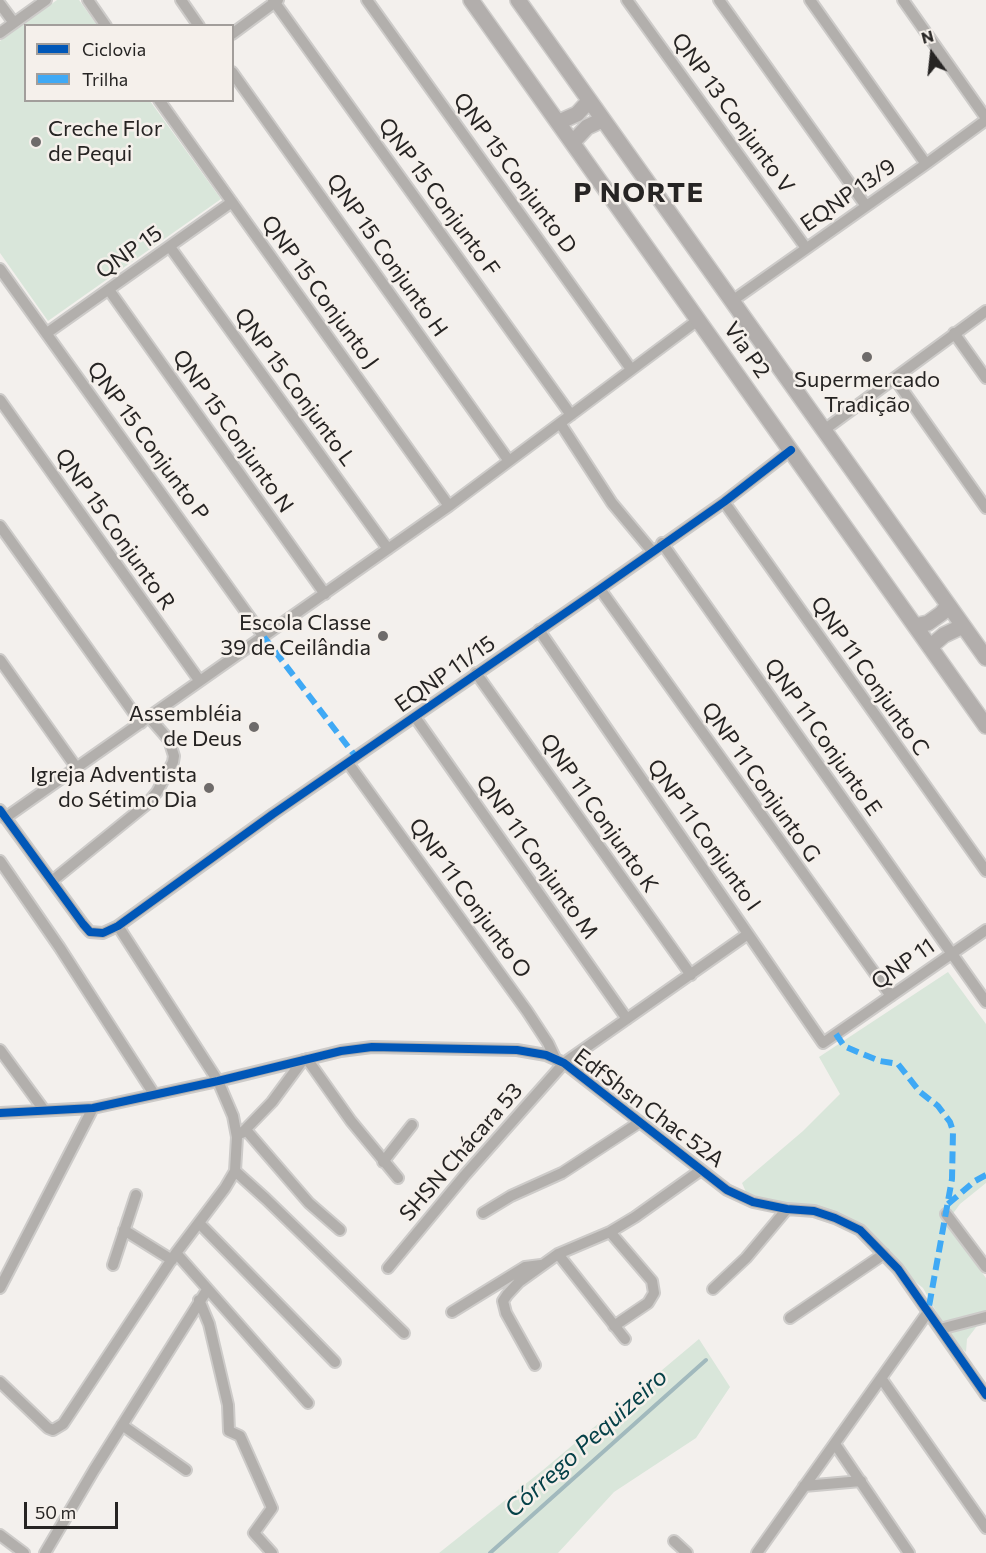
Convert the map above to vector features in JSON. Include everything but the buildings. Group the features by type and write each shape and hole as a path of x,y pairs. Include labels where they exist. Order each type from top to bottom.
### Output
{"main road":[{"name":"Via P2","path":"471,0 986,726"},
{"name":"Via P2","path":"518,0 986,658"},
{"path":"559,122 577,114 589,101"},
{"path":"573,142 587,127 602,120"},
{"path":"915,626 928,624 948,605"},
{"path":"930,647 944,635 963,626"}],"street":[{"path":"0,33 46,0"},
{"path":"88,0 105,24"},
{"path":"181,0 198,24"},
{"name":"QNP 15 Conjunto D","path":"367,0 631,369"},
{"name":"QNP 13 Conjunto V","path":"627,0 806,248"},
{"path":"719,0 866,206"},
{"path":"810,0 926,164"},
{"path":"903,0 986,119"},
{"path":"234,32 276,1"},
{"name":"QNP 15 Conjunto F","path":"276,1 572,415"},
{"path":"0,4 14,23"},
{"name":"QNP 15 Conjunto H","path":"234,75 509,461"},
{"name":"QNP 15 Conjunto J","path":"160,102 449,506"},
{"name":"EQNP 13/9","path":"732,301 986,119"},
{"name":"QNP 15","path":"47,333 232,202"},
{"name":"QNP 15 Conjunto L","path":"170,247 388,549"},
{"name":"QNP 15 Conjunto P","path":"0,269 264,637"},
{"name":"QNP 15 Conjunto N","path":"109,290 325,594"},
{"path":"824,430 954,333 986,312"},
{"path":"0,1382 43,1425 53,1430 58,1428 72,1413 120,1336 235,1171 237,1137 233,1116 218,1081 118,926 103,933 90,932 3,814 145,720 449,506 698,320"},
{"path":"954,333 986,378"},
{"path":"895,379 986,508"},
{"name":"QNP 15 Conjunto R","path":"0,400 199,680"},
{"path":"561,423 612,503 652,551"},
{"name":"EQNP 11/15","path":"118,926 273,814 724,502 791,450"},
{"name":"QNP 11 Conjunto C","path":"724,502 986,872"},
{"path":"0,526 145,720 169,740 174,756 157,792 147,804 52,881"},
{"name":"QNP 11 Conjunto E","path":"662,543 986,1002"},
{"name":"QNP 11 Conjunto G","path":"600,589 891,996"},
{"name":"QNP 11 Conjunto I","path":"539,630 823,1043 843,1029"},
{"path":"0,660 76,767"},
{"name":"QNP 11 Conjunto K","path":"476,673 691,975"},
{"name":"QNP 11 Conjunto M","path":"415,717 627,1019"},
{"name":"QNP 11 Conjunto O","path":"348,763 527,1011 560,1061"},
{"path":"0,861 66,957 154,1094"},
{"name":"QNP 11","path":"843,1029 986,930"},
{"name":"SHSN Chácara 53","path":"388,1268 560,1061 627,1019 748,934"},
{"name":"EdfShsn Chac 52A","path":"0,1113 93,1108 341,1051 372,1047 518,1050 546,1056 560,1061 727,1190 753,1202 787,1209 814,1211 860,1230 898,1269 986,1395"},
{"path":"0,1050 44,1110"},
{"path":"237,1137 272,1102 305,1059 383,1162 398,1178"},
{"path":"0,1288 93,1108"},
{"path":"483,1213 511,1196 562,1173 639,1122"},
{"path":"383,1162 412,1125"},
{"path":"246,1130 309,1203 340,1230"},
{"path":"535,1365 506,1313 503,1301 507,1295 519,1282 558,1254 610,1232 701,1170"},
{"path":"235,1171 404,1333"},
{"path":"112,1265 136,1195"},
{"path":"713,1289 746,1258 787,1209"},
{"path":"946,1214 986,1267"},
{"path":"199,1223 335,1362"},
{"path":"124,1230 174,1256 308,1403"},
{"path":"610,1232 652,1281 654,1293 648,1303 614,1326"},
{"path":"558,1254 625,1340"},
{"path":"789,1318 884,1254"},
{"path":"452,1312 525,1267 542,1265"},
{"path":"45,1553 207,1290"},
{"path":"199,1300 209,1324 228,1405 229,1431 240,1436 272,1508 254,1533 272,1553"},
{"path":"757,1553 928,1312"},
{"path":"940,1329 986,1317"},
{"path":"881,1378 986,1528"},
{"path":"122,1425 186,1470"},
{"path":"835,1444 909,1553"},
{"path":"804,1486 861,1481"},
{"path":"0,1535 24,1553"},
{"path":"674,1541 687,1553"}],"shaded area":[{"path":"57,0 79,0 96,24 24,24 24,102 151,102 221,199 48,321 0,253 0,41"},
{"path":"948,972 986,1024 986,1183 960,1204 946,1223 986,1278 986,1323 977,1326 967,1339 966,1352 953,1341 923,1288 844,1224 750,1201 742,1183 803,1131 840,1094 819,1057"},
{"path":"699,1339 730,1387 696,1438 614,1492 558,1553 439,1553 543,1470"}],"waterway":[{"name":"Córrego Pequizeiro","path":"490,1553 706,1360"}],"marked path":[{"path":"264,637 356,757"},
{"path":"836,1034 844,1046 880,1061 898,1064 920,1092 938,1106 950,1122 953,1131 952,1179 928,1312"},
{"path":"948,1204 975,1181 986,1175"}],"cycle path":[{"path":"0,810 83,924 90,932 103,933 118,926 273,814 724,502 791,450"},
{"path":"0,1113 93,1108 341,1051 372,1047 517,1050 546,1055 564,1063 727,1190 753,1202 787,1209 814,1211 860,1230 898,1269 986,1395"}],"place":[{"name":"Creche Flor de Pequi","path":"36,142"},
{"name":"Supermercado Tradição","path":"867,357"},
{"name":"Escola Classe 39 de Ceilândia","path":"383,636"},
{"name":"Assembléia de Deus","path":"254,727"},
{"name":"Igreja Adventista do Sétimo Dia","path":"209,788"}],"district":[{"name":"P NORTE","path":"639,193"}]}
